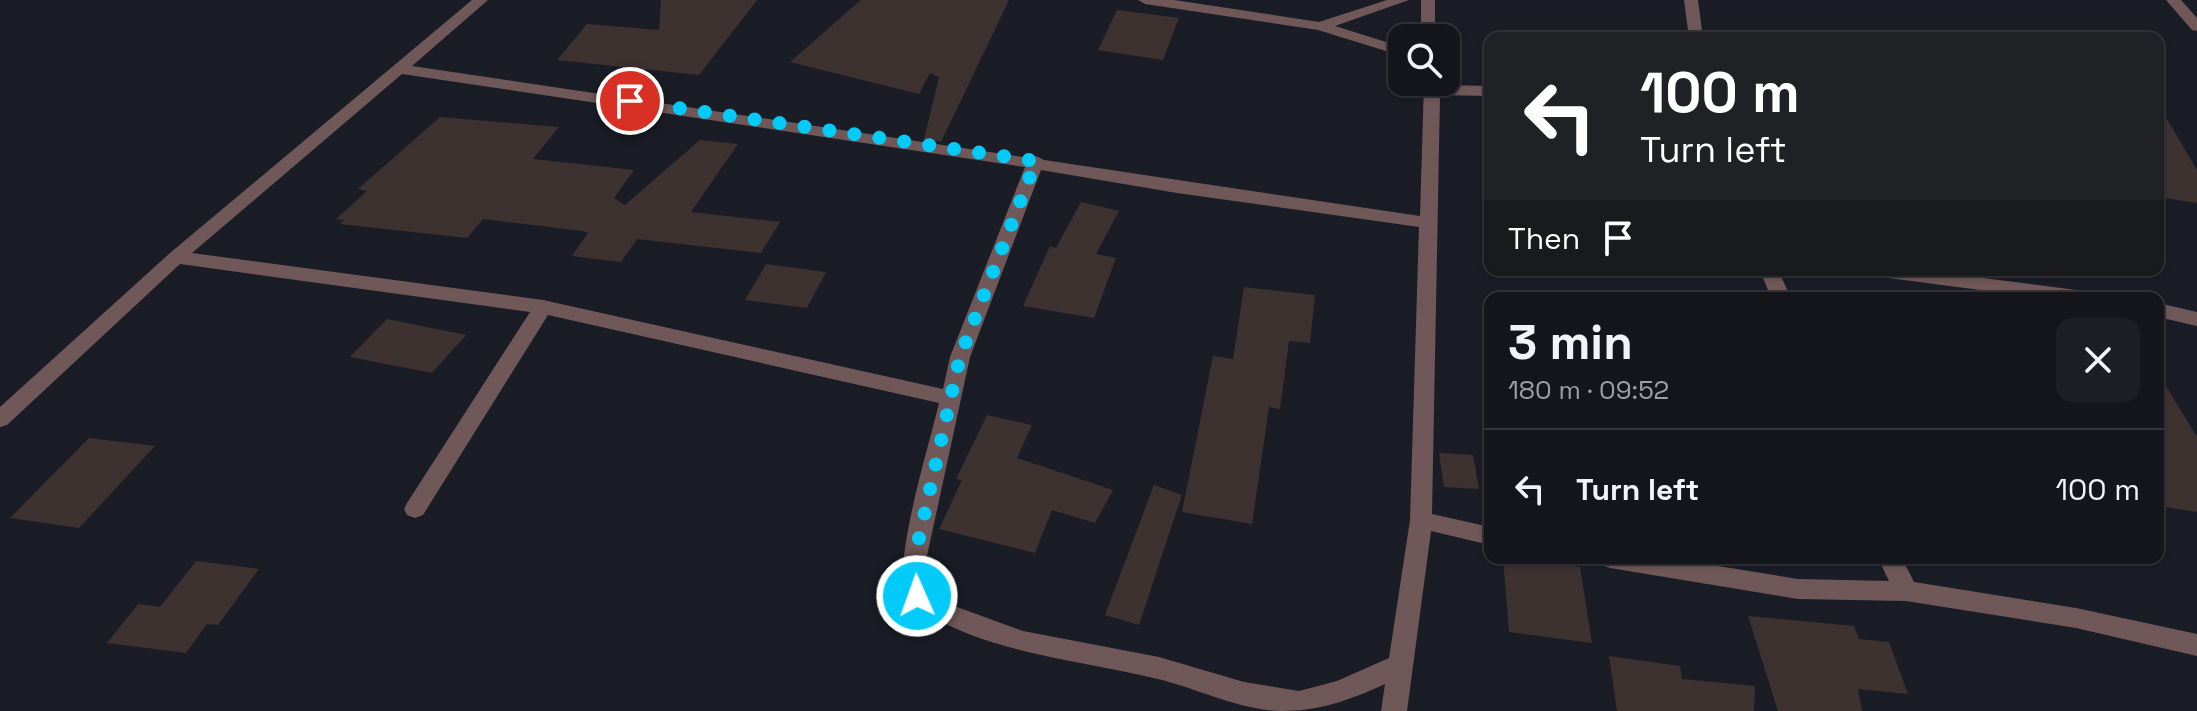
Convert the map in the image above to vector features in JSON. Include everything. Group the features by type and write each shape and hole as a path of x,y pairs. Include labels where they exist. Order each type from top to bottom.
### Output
{"street":[{"path":"0,419 176,257 481,0"},
{"path":"1145,0 1320,26 1388,48"},
{"path":"1320,26 1402,0"},
{"path":"1428,0 1428,24"},
{"path":"1691,0 1695,32"},
{"path":"2173,0 2197,27"},
{"path":"399,69 1036,161 1143,182 1429,223"},
{"path":"1460,88 1484,90"},
{"path":"1394,711 1421,520 1432,96"},
{"path":"1036,161 960,357 915,556 917,596 948,614 1022,642 1159,668 1244,694 1299,703 1341,692 1401,664"},
{"path":"176,257 543,307 951,398"},
{"path":"1920,276 2045,292"},
{"path":"415,509 543,307"},
{"path":"2164,311 2197,319"},
{"path":"1421,520 1484,535"},
{"path":"1646,564 1798,589 1906,591 2076,618 2197,645"},
{"path":"1893,564 1906,591"}],"building":[{"path":"661,0 757,0 699,75 557,60 587,24 659,30"},
{"path":"861,0 1009,0 941,142 924,139 939,77 930,73 919,94 790,62"},
{"path":"1117,10 1179,18 1163,60 1098,50"},
{"path":"2164,114 2197,170 2197,203 2164,198"},
{"path":"440,117 559,127 533,159 634,170 614,198 625,205 700,140 738,144 691,212 780,222 761,253 637,239 621,262 572,256 588,233 583,231 483,219 467,238 340,224 344,220 336,219 367,191 358,189"},
{"path":"1081,202 1119,211 1096,254 1116,258 1094,318 1023,306 1050,246 1056,248"},
{"path":"766,264 826,272 807,308 745,300"},
{"path":"1244,287 1315,295 1310,343 1289,341 1280,409 1269,407 1252,524 1182,512 1213,356 1233,359"},
{"path":"387,319 466,335 432,373 350,357"},
{"path":"2164,383 2197,437 2197,512 2164,507"},
{"path":"987,415 1032,425 1017,458 1113,490 1095,523 1052,510 1035,553 939,529 962,480 956,479"},
{"path":"89,438 155,446 79,528 10,518"},
{"path":"1439,453 1473,455 1479,489 1444,487"},
{"path":"1154,485 1182,495 1139,625 1105,615"},
{"path":"196,561 259,569 218,625 207,624 186,653 107,643 138,604 160,607"},
{"path":"1503,564 1580,567 1592,643 1509,632"},
{"path":"1748,616 1854,626 1859,639 1889,642 1908,694 1858,689 1862,711 1778,711"},
{"path":"1609,656 1680,666 1682,679 1755,686 1754,711 1617,711"}],"route":[{"path":"630,101 1036,161 960,357 915,556 917,596"}]}
